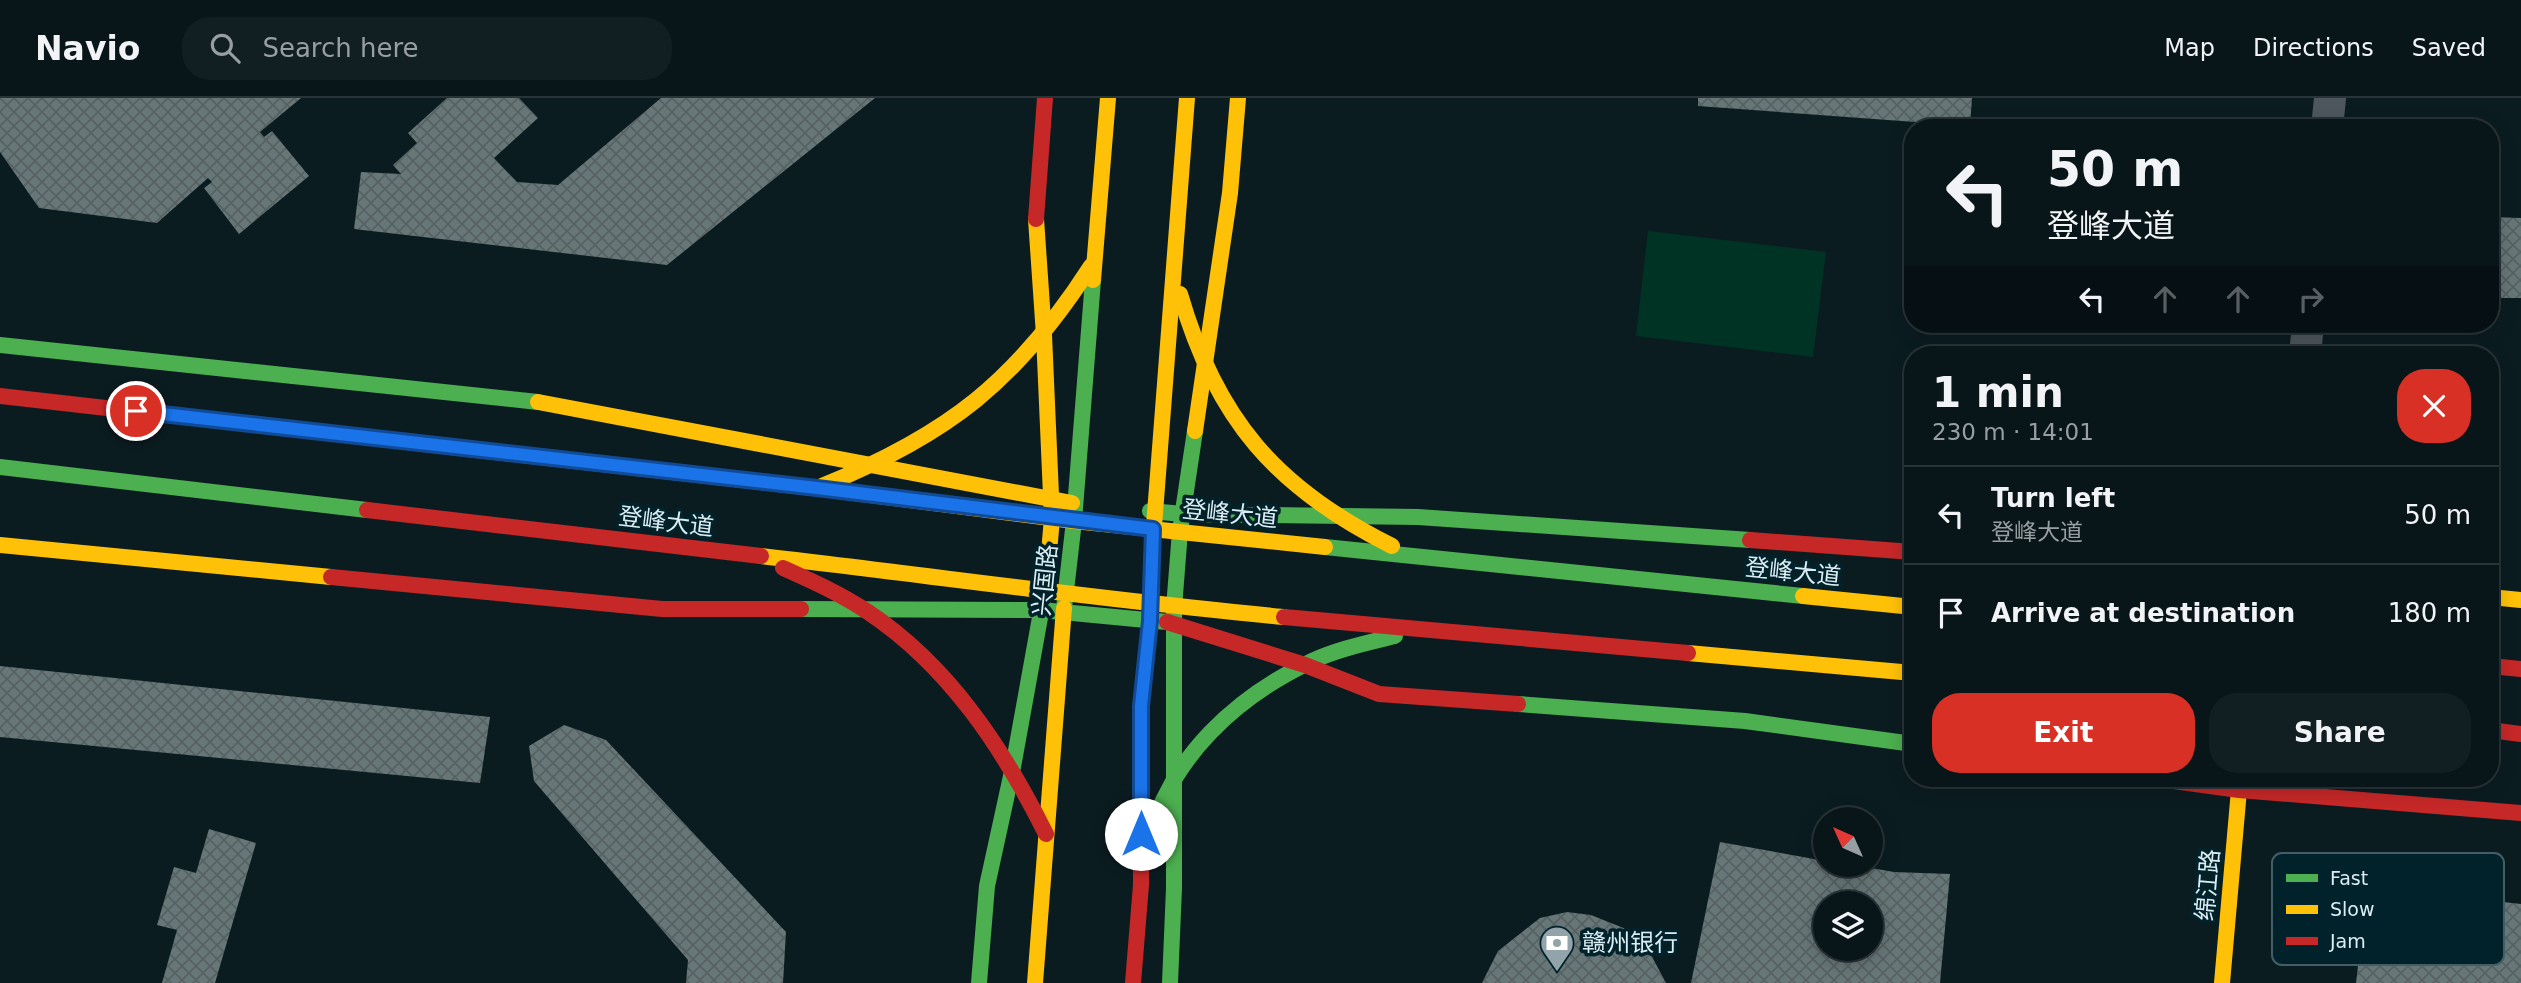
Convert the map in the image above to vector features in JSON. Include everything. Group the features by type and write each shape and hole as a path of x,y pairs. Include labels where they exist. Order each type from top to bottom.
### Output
{"main road":[{"path":"979,983 987,886 1013,767 1045,590 1052,518 1045,335 1035,229 1045,98"},
{"name":"兴国路","path":"1035,983 1065,592 1074,521 1082,504 1095,258 1108,98"},
{"path":"1133,983 1141,885 1141,706 1187,98"},
{"path":"1170,983 1174,888 1174,616 1180,531 1230,193 1238,98"},
{"path":"817,488 906,451 947,426 985,396 1045,335 1073,297 1095,258"},
{"path":"1174,268 1184,310 1216,389 1239,425 1266,459 1293,485 1356,529 1425,558"},
{"path":"0,345 540,402 872,467 1082,504"},
{"name":"登峰大道","path":"0,396 817,488 1074,521 1904,606"},
{"name":"登峰大道","path":"0,467 1065,592 1150,613"},
{"path":"1128,509 1183,514 1418,517 1904,551"},
{"path":"0,545 663,608 858,607 1150,613 1445,632 1904,672"},
{"path":"745,554 792,572 858,607 921,654 953,685 981,720 1013,767 1047,835"},
{"path":"2499,598 2521,600"},
{"path":"1174,616 1379,694 1745,721 1904,743"},
{"path":"1141,885 1153,817 1173,779 1203,740 1236,709 1273,683 1306,665 1356,646 1389,638 1445,632"},
{"path":"2499,667 2521,669"},
{"path":"2499,731 2521,734"},
{"path":"2217,787 2521,813"},
{"name":"绵江路","path":"2222,983 2239,790"}],"street":[{"path":"2328,119 2330,98"}],"green space":[{"path":"1648,231 1826,252 1813,357 1636,336"}],"building":[{"path":"0,98 301,98 260,132 264,137 272,131 309,176 239,234 204,188 212,182 208,178 157,223 39,208 0,152"},
{"path":"447,98 519,98 538,118 494,158 517,182 558,185 661,98 875,98 667,265 354,229 361,172 401,174 393,165 417,143 408,133"},
{"path":"1698,98 1972,98 1970,119 1904,119 1904,121 1698,106"},
{"path":"2499,217 2521,218 2521,298 2499,298"},
{"path":"0,666 490,717 480,783 0,737"},
{"path":"564,725 606,740 786,932 783,983 686,983 688,960 534,781 529,746"},
{"path":"209,829 256,843 215,983 162,983 177,930 157,925 174,867 196,873"},
{"path":"1720,842 1813,859 1813,877 1883,877 1883,870 1950,874 1940,983 1691,983"},
{"path":"2504,902 2521,904 2521,983 2356,983 2358,965 2504,965"},
{"path":"1567,912 1591,915 1626,929 1650,953 1666,983 1482,983 1498,951 1540,918"}],"traffic: fast":[{"path":"1064,608 1074,521 1093,280"},
{"path":"0,345 538,402"},
{"path":"1170,983 1174,888 1174,608 1180,531 1195,431"},
{"path":"468,449 831,490"},
{"path":"0,467 367,510"},
{"path":"1150,511 1183,514 1418,517 1750,540"},
{"path":"979,983 987,886 1013,767 1045,590 1050,541"},
{"path":"1325,547 1803,596"},
{"path":"801,609 1041,610 1167,622"},
{"path":"1149,838 1159,808 1173,781 1191,755 1233,711 1258,692 1312,661 1395,636"},
{"path":"1518,704 1745,721 1904,743"}],"traffic: slow":[{"path":"1093,280 1108,98"},
{"path":"1153,539 1187,98"},
{"path":"1195,431 1230,193 1238,98"},
{"path":"1036,219 1052,518 1050,541"},
{"path":"822,486 907,446 976,400 1007,373 1035,342 1091,266"},
{"path":"1180,294 1212,378 1232,413 1256,445 1283,474 1315,500 1351,524 1392,546"},
{"path":"538,402 1072,503"},
{"path":"831,490 1074,521 1325,547"},
{"path":"0,545 331,577"},
{"path":"761,556 1284,617"},
{"path":"1803,596 1904,606"},
{"path":"2499,598 2521,600"},
{"path":"1035,983 1064,608"},
{"path":"1688,653 1904,672"},
{"path":"2222,983 2239,790"}],"traffic: jam":[{"path":"1036,219 1045,98"},
{"path":"0,396 468,449"},
{"path":"367,510 761,556"},
{"path":"1133,983 1141,885 1141,706 1150,621 1153,539"},
{"path":"1750,540 1904,551"},
{"path":"783,568 858,605 924,657 949,683 992,740 1046,834"},
{"path":"331,577 662,609 801,609"},
{"path":"1284,617 1688,653"},
{"path":"1167,622 1305,665 1379,694 1518,704"},
{"path":"2499,667 2521,669"},
{"path":"2499,731 2521,734"},
{"path":"2217,787 2521,813"}],"place":[{"name":"赣州银行","path":"1557,973"}],"route":[{"path":"136,411 1153,529 1150,621 1141,706 1141,834"}]}
